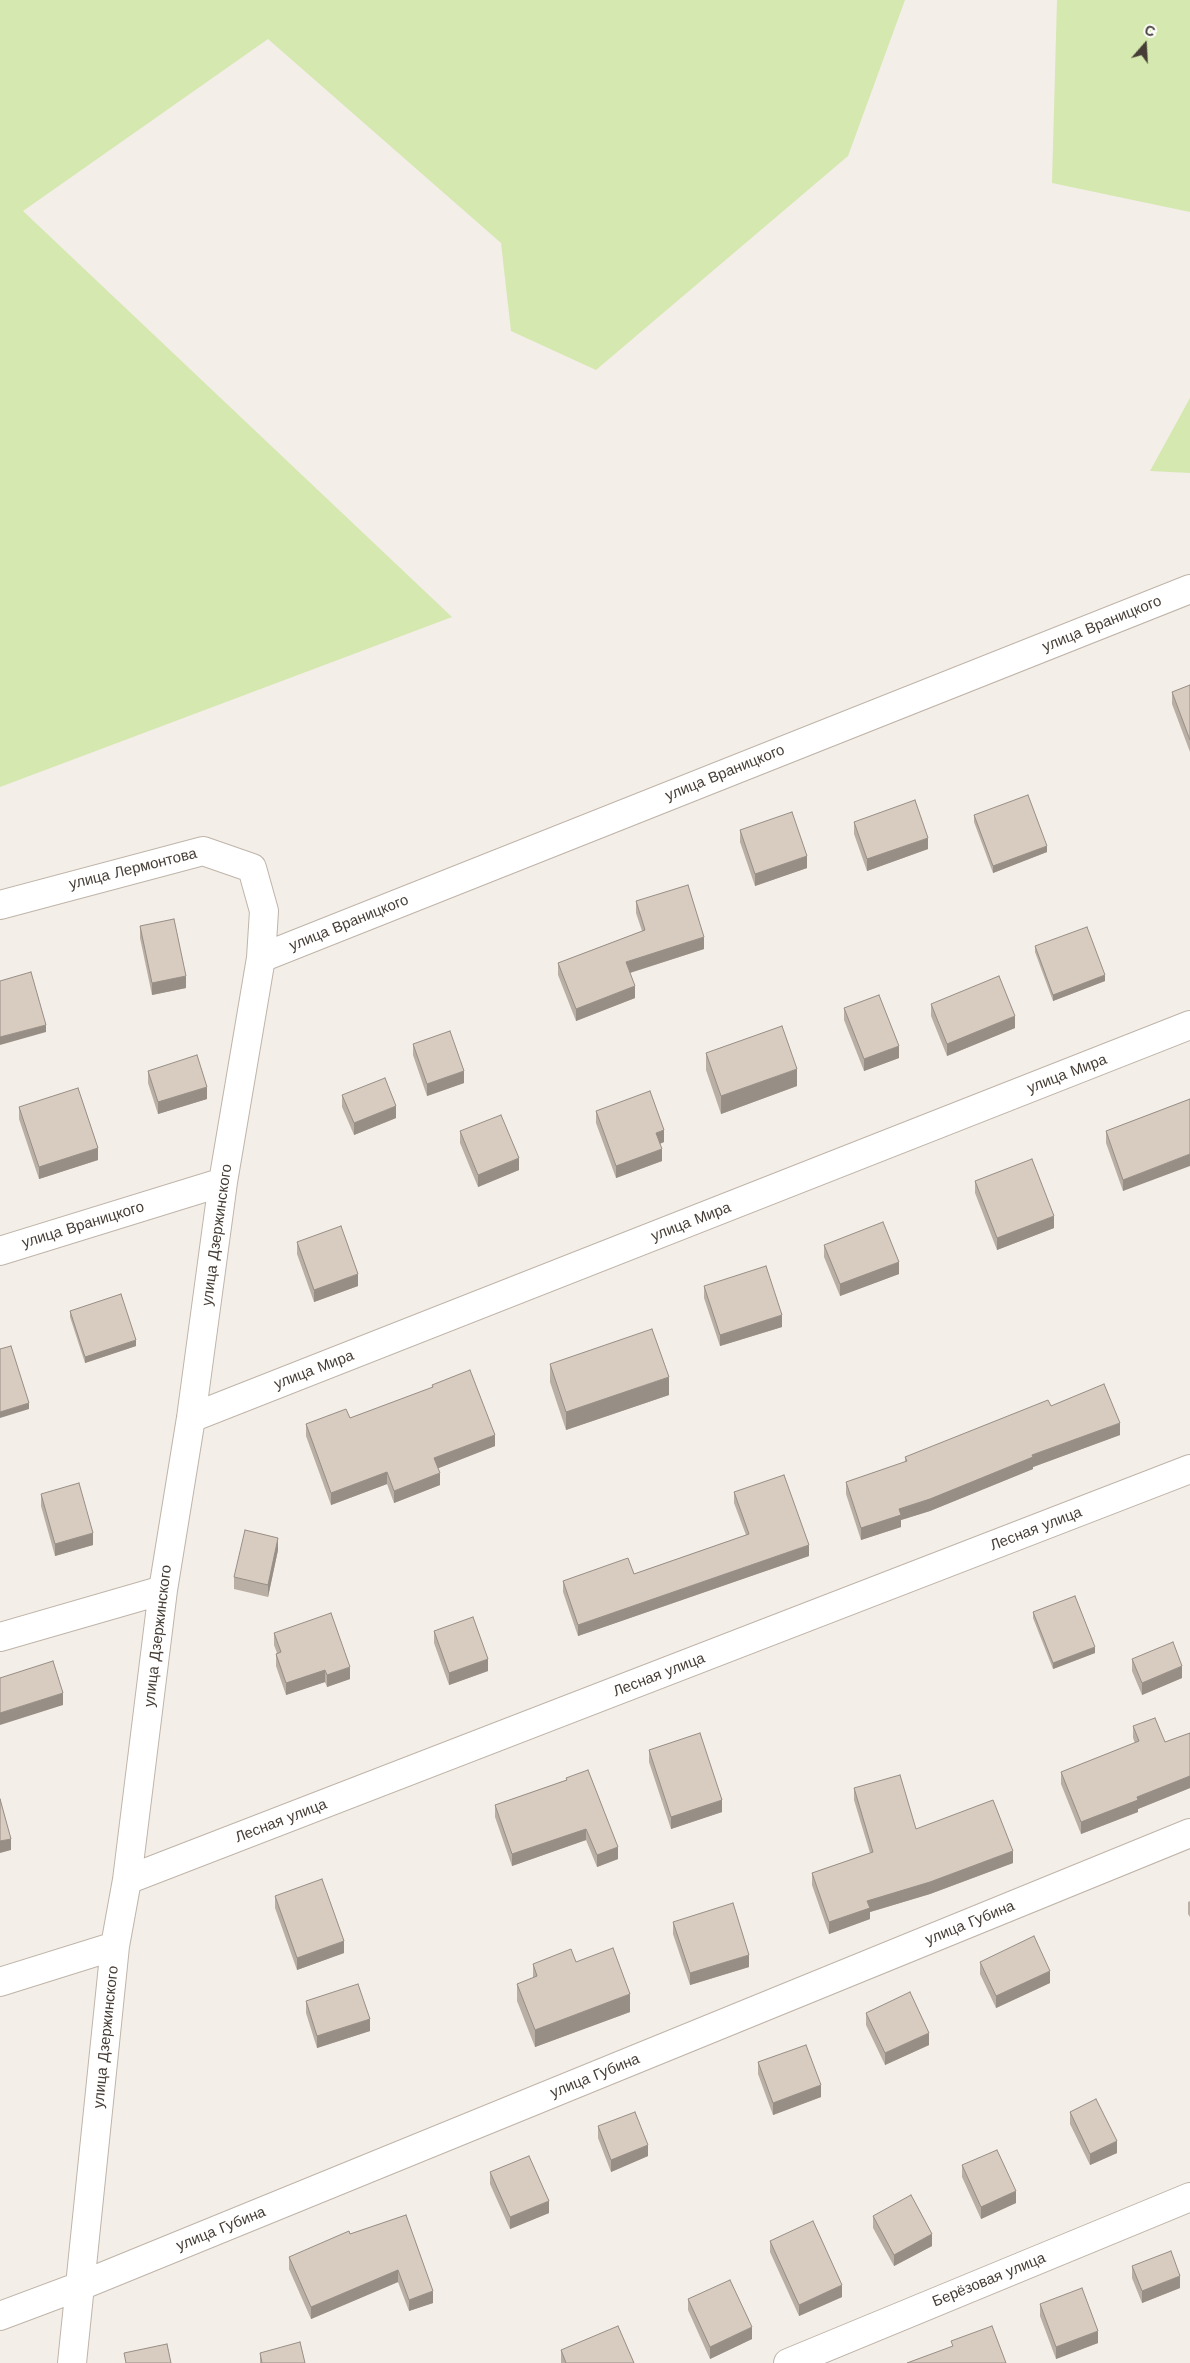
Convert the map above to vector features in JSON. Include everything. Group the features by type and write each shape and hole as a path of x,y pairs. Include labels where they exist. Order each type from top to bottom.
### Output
{"street":[{"name":"улица Враницкого","path":"261,958 1190,589"},
{"name":"улица Лермонтова","path":"0,905 203,851 252,868 264,911"},
{"name":"улица Дзержинского","path":"72,2363 115,1946 127,1880 163,1590 191,1418 223,1182 261,958 264,911"},
{"name":"улица Мира","path":"191,1418 1190,1025"},
{"name":"улица Враницкого","path":"0,1251 223,1182"},
{"name":"Лесная улица","path":"127,1880 1190,1469"},
{"path":"0,1636 163,1590"},
{"name":"улица Губина","path":"0,2316 80,2286 1190,1833"},
{"path":"0,1982 115,1946"},
{"name":"Берёзовая улица","path":"788,2363 1190,2197"}],"green space":[{"path":"0,0 905,0 848,156 596,370 511,331 501,243 268,39 23,211 452,617 0,787"},
{"path":"1057,0 1190,0 1190,212 1052,183"},
{"path":"1190,398 1190,473 1150,471"}],"building":[{"path":"1190,685 1190,740 1172,692"},
{"path":"1028,795 1047,846 993,866 974,815"},
{"path":"915,800 928,838 867,859 854,822"},
{"path":"792,812 807,856 755,874 740,830"},
{"path":"688,885 704,937 626,962 635,986 576,1009 558,963 645,930 636,901"},
{"path":"174,919 186,976 152,983 140,926"},
{"path":"1087,927 1105,975 1053,995 1035,946"},
{"path":"31,972 46,1025 0,1037 0,981"},
{"path":"999,976 1015,1016 947,1044 931,1004"},
{"path":"879,995 899,1046 864,1059 844,1008"},
{"path":"782,1026 797,1069 721,1096 706,1053"},
{"path":"450,1031 464,1071 427,1084 413,1044"},
{"path":"197,1055 207,1087 158,1102 148,1071"},
{"path":"385,1078 396,1106 354,1123 342,1095"},
{"path":"78,1088 98,1148 39,1167 19,1107"},
{"path":"650,1091 664,1130 656,1133 662,1149 616,1166 596,1111"},
{"path":"1190,1099 1190,1154 1123,1180 1106,1131"},
{"path":"501,1115 519,1158 478,1175 460,1131"},
{"path":"1032,1159 1054,1216 997,1238 975,1181"},
{"path":"883,1222 899,1262 840,1284 824,1245"},
{"path":"341,1226 358,1274 314,1290 297,1242"},
{"path":"766,1266 782,1315 720,1335 704,1286"},
{"path":"121,1294 136,1340 85,1357 70,1311"},
{"path":"652,1329 669,1377 566,1412 550,1364"},
{"path":"11,1346 29,1403 0,1412 0,1349"},
{"path":"470,1370 495,1435 434,1458 440,1473 394,1491 387,1472 331,1493 306,1424 346,1409 350,1418 433,1387 432,1385"},
{"path":"1104,1384 1120,1423 1032,1455 1033,1457 930,1499 899,1509 901,1515 861,1528 846,1482 907,1461 905,1457 1048,1400 1051,1406"},
{"path":"784,1475 809,1545 578,1625 563,1581 628,1558 634,1574 749,1534 734,1492"},
{"path":"79,1483 93,1533 55,1544 41,1494"},
{"path":"245,1530 278,1538 268,1585 234,1577"},
{"path":"1075,1596 1095,1647 1053,1663 1033,1612"},
{"path":"331,1613 350,1667 327,1675 325,1670 286,1683 276,1654 281,1652 274,1633"},
{"path":"473,1617 488,1659 449,1673 434,1631"},
{"path":"1173,1642 1182,1666 1142,1683 1132,1659"},
{"path":"53,1661 63,1693 0,1713 0,1678"},
{"path":"1155,1718 1165,1742 1190,1733 1190,1776 1137,1797 1138,1800 1081,1822 1061,1772 1139,1741 1133,1726"},
{"path":"700,1733 722,1800 671,1817 649,1750"},
{"path":"588,1770 618,1847 597,1855 586,1829 512,1854 495,1805 567,1780 566,1778"},
{"path":"900,1775 916,1829 993,1800 1013,1851 930,1882 867,1901 870,1908 829,1922 812,1873 873,1852 854,1788"},
{"path":"0,1799 11,1839 0,1841"},
{"path":"322,1879 344,1941 297,1958 275,1896"},
{"path":"733,1903 749,1955 690,1973 673,1922"},
{"path":"1034,1936 1050,1971 996,1996 980,1962"},
{"path":"613,1948 630,1994 535,2030 517,1984 537,1976 533,1964 571,1949 576,1962"},
{"path":"358,1984 370,2019 317,2036 306,2001"},
{"path":"910,1992 929,2033 885,2053 866,2013"},
{"path":"806,2045 821,2085 773,2103 758,2062"},
{"path":"1096,2099 1117,2141 1090,2154 1070,2112"},
{"path":"635,2112 648,2145 611,2160 598,2126"},
{"path":"997,2150 1016,2191 981,2207 962,2165"},
{"path":"529,2156 549,2201 510,2217 490,2172"},
{"path":"911,2195 932,2234 894,2255 873,2216"},
{"path":"406,2215 433,2291 409,2300 398,2270 311,2307 289,2257 349,2231 350,2234"},
{"path":"813,2221 842,2285 799,2305 770,2241"},
{"path":"1171,2251 1180,2276 1142,2291 1132,2266"},
{"path":"730,2280 752,2327 710,2347 688,2299"},
{"path":"1082,2288 1098,2331 1056,2347 1040,2304"},
{"path":"618,2326 634,2363 566,2363 561,2350"},
{"path":"992,2326 1006,2363 907,2363 953,2346 951,2341"},
{"path":"300,2342 305,2363 262,2363 260,2353"},
{"path":"167,2344 171,2363 126,2363 124,2353"}]}
